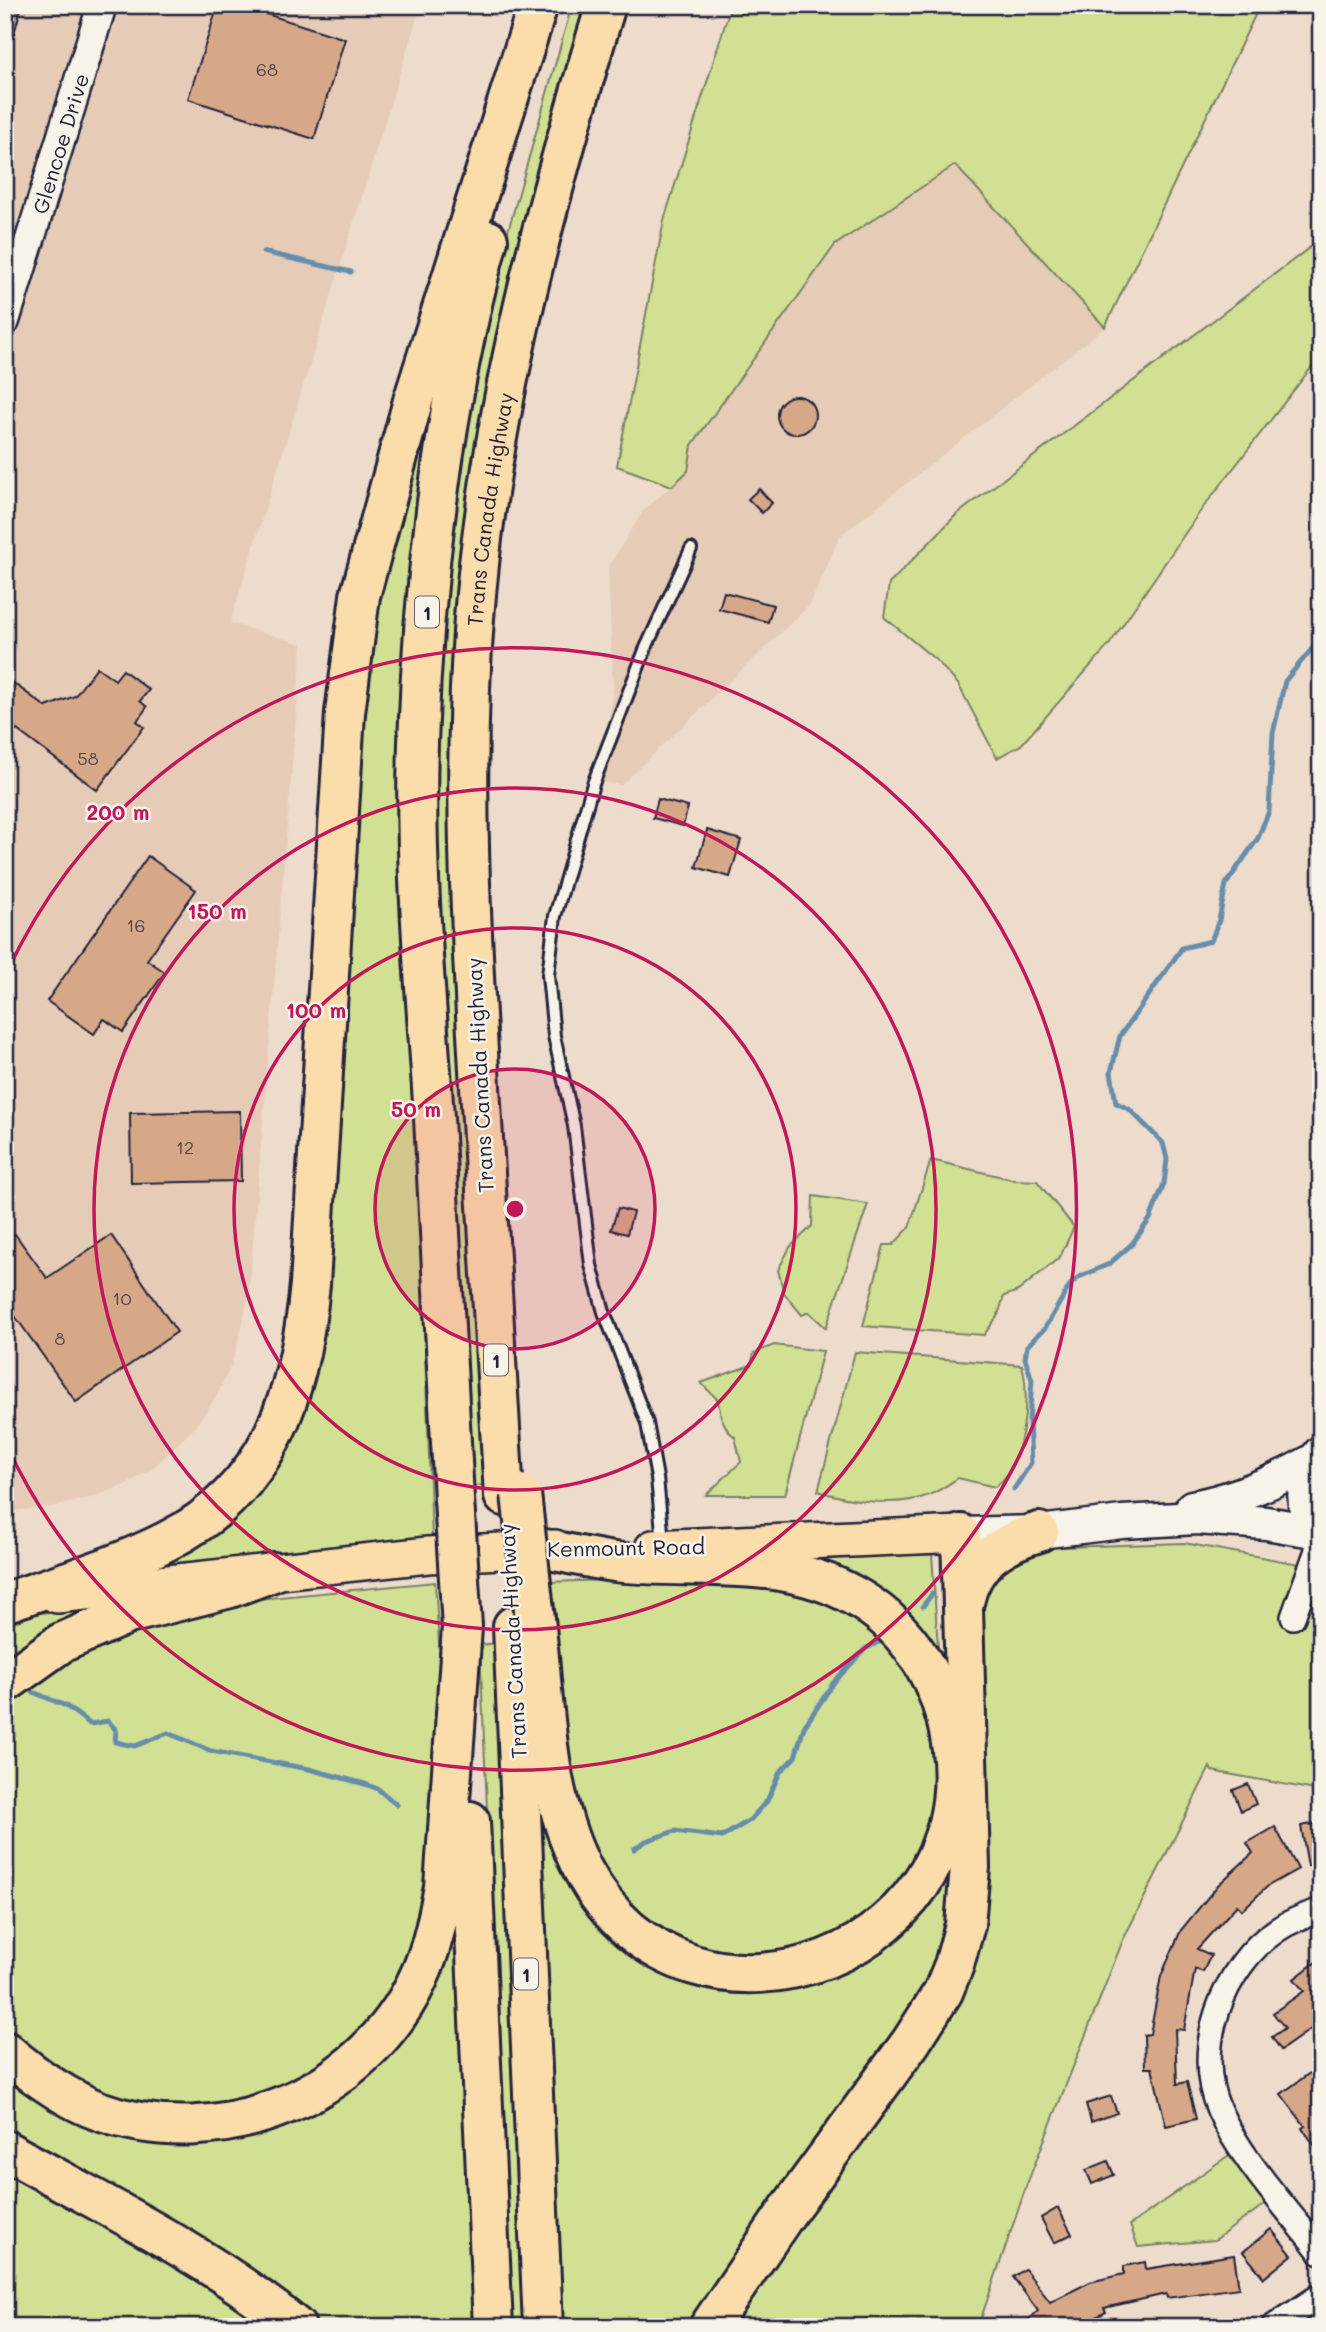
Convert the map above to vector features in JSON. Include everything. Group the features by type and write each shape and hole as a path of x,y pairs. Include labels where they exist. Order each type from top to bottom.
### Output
{"highway":[{"path":"6,1602 156,1547 195,1525 226,1500 249,1474 273,1437 290,1397 302,1352 310,1284 345,713 360,596 412,401 538,5"},
{"name":"1","path":"493,2327 462,1627 420,924 418,764 422,672 439,499 463,344 483,259 554,5"},
{"name":"Trans Canada Highway","path":"543,2327 524,1620 488,1224 469,900 468,740 474,614 501,412 517,331 577,102 606,5"},
{"path":"963,1607 972,1576 989,1556 1009,1543 1039,1532"},
{"path":"524,1620 562,1810 576,1854 599,1896 630,1929 688,1962 739,1971 794,1968 836,1956 876,1933 903,1907 934,1861 952,1801 953,1534"},
{"path":"709,2327 789,2209 911,2042 943,1992 954,1965 965,1925 969,1882 970,1786 963,1607 953,1534"},
{"path":"544,1549 614,1562 761,1568 808,1578 850,1594 886,1617 923,1662 943,1710 954,1759"},
{"path":"5,1683 61,1643 128,1614 230,1588 273,1572"},
{"path":"5,2051 45,2082 98,2110 128,2120 192,2126 235,2121 288,2104 317,2089 360,2055 408,1997 422,1969 438,1919 444,1887 462,1627"},
{"path":"5,2150 177,2245 256,2296 296,2327"}],"main road":[{"name":"Kenmount Road","path":"1122,1522 1223,1501 1281,1479 1317,1456"},
{"path":"1317,1456 1304,1496 1318,1538"},
{"name":"Kenmount Road","path":"6,1602 428,1555 544,1549 664,1548 1039,1532 1122,1522 1197,1518 1266,1523 1318,1538"}],"street":[{"name":"Glencoe Drive","path":"5,321 102,5"},
{"path":"1318,1538 1293,1617 1321,1587"},
{"path":"1321,1910 1276,1930 1246,1960 1220,2003 1212,2030 1210,2059 1218,2107 1230,2130 1321,2253"},
{"path":"1273,2327 1321,2295"}],"lane":[{"path":"664,1548 657,1478 647,1423 604,1312 591,1265 574,1126 554,1036 548,975 555,916 593,784 645,650 691,549"}],"shaded area":[{"path":"5,5 421,5 230,623 302,644 249,1292 232,1364 216,1397 195,1427 153,1468 125,1485 93,1497 57,1506 5,1512"},
{"path":"956,165 1105,327 840,536 810,605 621,785 601,782 613,687 608,567 643,511 688,471 692,445 835,245"}],"green space":[{"path":"572,5 590,5 480,442 488,1485 470,1486 434,905 433,749 452,519 490,295"},
{"path":"731,5 1260,5 1105,327 955,165 835,245 692,445 688,471 672,486 617,466 664,220"},
{"path":"1321,239 1321,355 1199,513 1109,645 1021,745 997,758 958,684 937,661 884,617 889,584 956,515"},
{"path":"450,354 417,1134 432,1538 118,1571 277,1445 351,725 426,380"},
{"path":"931,1160 1015,1180 1037,1181 1074,1227 1060,1257 1018,1291 1004,1296 998,1315 984,1335 863,1326 884,1245 893,1245 909,1228"},
{"path":"813,1196 868,1204 826,1328 809,1312 802,1315 784,1293 778,1270 790,1247 812,1226"},
{"path":"774,1345 823,1351 785,1495 706,1495 741,1462 735,1437 728,1431 721,1417 718,1400 701,1383 751,1365 754,1353"},
{"path":"855,1352 1022,1365 1026,1395 1023,1430 1013,1464 1005,1477 995,1487 958,1478 929,1495 903,1501 873,1502 818,1491"},
{"path":"1184,1543 1321,1568 1321,1791 1212,1771 1210,1767 1123,1940 1027,2184 978,2327 724,2327 946,2015 976,1608 983,1582 1034,1548"},
{"path":"932,1554 939,1664 770,1558"},
{"path":"730,1576 839,1601 912,1665 942,1774 910,1884 812,1954 699,1953 614,1896 572,1797 548,1582"},
{"path":"435,1582 445,1736 420,1951 339,2064 234,2113 110,2105 5,2039 5,1696 91,1638 237,1601"},
{"path":"137,1600 5,1670 5,1618"},
{"path":"496,1643 528,2327 509,2327 480,1645"},
{"path":"531,1716 609,1925 811,1975 959,1823 946,1958 699,2327 564,2327"},
{"path":"454,1889 476,2327 312,2327 5,2140 5,2065 125,2130 348,2077"},
{"path":"1229,2155 1266,2203 1215,2240 1138,2247 1130,2225"},
{"path":"5,2160 282,2327 5,2327"}],"building":[{"path":"5,5 22,5 10,48 5,48"},
{"path":"218,5 238,5 345,39 314,139 188,99"},
{"path":"796,396 810,401 815,415 810,429 796,434 782,429 777,415 782,401"},
{"path":"759,489 772,503 762,513 748,499"},
{"path":"724,592 773,605 768,622 719,609"},
{"path":"97,667 115,680 123,670 149,690 140,701 147,707 137,721 144,727 97,790 5,721 5,677 46,707 75,696"},
{"path":"658,799 688,807 683,826 653,818"},
{"path":"707,830 741,840 730,877 696,867"},
{"path":"148,856 196,890 147,960 165,972 123,1032 104,1019 94,1034 47,1001"},
{"path":"240,1111 241,1181 131,1183 130,1113"},
{"path":"618,1208 633,1212 627,1234 611,1230"},
{"path":"15,1234 47,1278 111,1235 177,1332 76,1402 5,1302 5,1240"},
{"path":"1248,1784 1256,1804 1241,1811 1233,1790"},
{"path":"1321,1822 1321,1863 1308,1866 1301,1826"},
{"path":"1275,1827 1298,1869 1268,1886 1242,1910 1237,1905 1197,1949 1211,1955 1203,1972 1195,1969 1184,2030 1175,2029 1177,2084 1187,2082 1196,2119 1166,2126 1152,2068 1145,2068 1144,2035 1150,2034 1161,1976 1181,1930 1218,1885 1253,1853 1247,1843"},
{"path":"1321,1958 1321,2012 1315,2004 1312,2007 1321,2022 1281,2050 1272,2037 1285,2028 1273,2013 1304,1991 1294,1979"},
{"path":"1314,2070 1321,2079 1321,2154 1302,2128 1305,2126 1281,2094"},
{"path":"1111,2096 1117,2113 1091,2122 1086,2104"},
{"path":"1108,2161 1114,2175 1092,2184 1086,2170"},
{"path":"1058,2208 1072,2234 1054,2243 1041,2218"},
{"path":"1271,2229 1292,2255 1264,2278 1243,2252"},
{"path":"1234,2255 1239,2288 1167,2298 1166,2294 1104,2308 1106,2312 1078,2327 1021,2327 1038,2311 1013,2277 1025,2269 1050,2302 1090,2282 1124,2274 1124,2266 1145,2262 1146,2269"}],"waterway":[{"path":"263,252 351,272"},
{"path":"1014,1489 1031,1463 1029,1421 1032,1380 1025,1358 1027,1346 1045,1328 1070,1285 1079,1277 1109,1264 1132,1244 1150,1219 1164,1184 1167,1159 1163,1143 1129,1109 1116,1103 1111,1072 1120,1036 1182,948 1211,941 1219,920 1226,884 1258,838 1269,811 1273,733 1285,681 1321,638"},
{"path":"923,1606 932,1594"},
{"path":"634,1849 646,1841 675,1831 722,1837 750,1820 767,1801 780,1772 795,1757 804,1727 834,1682 865,1649 886,1638"},
{"path":"33,1692 66,1706 90,1724 108,1721 116,1730 115,1742 135,1746 168,1733 211,1751 309,1769 365,1784 378,1789 397,1805"}]}
